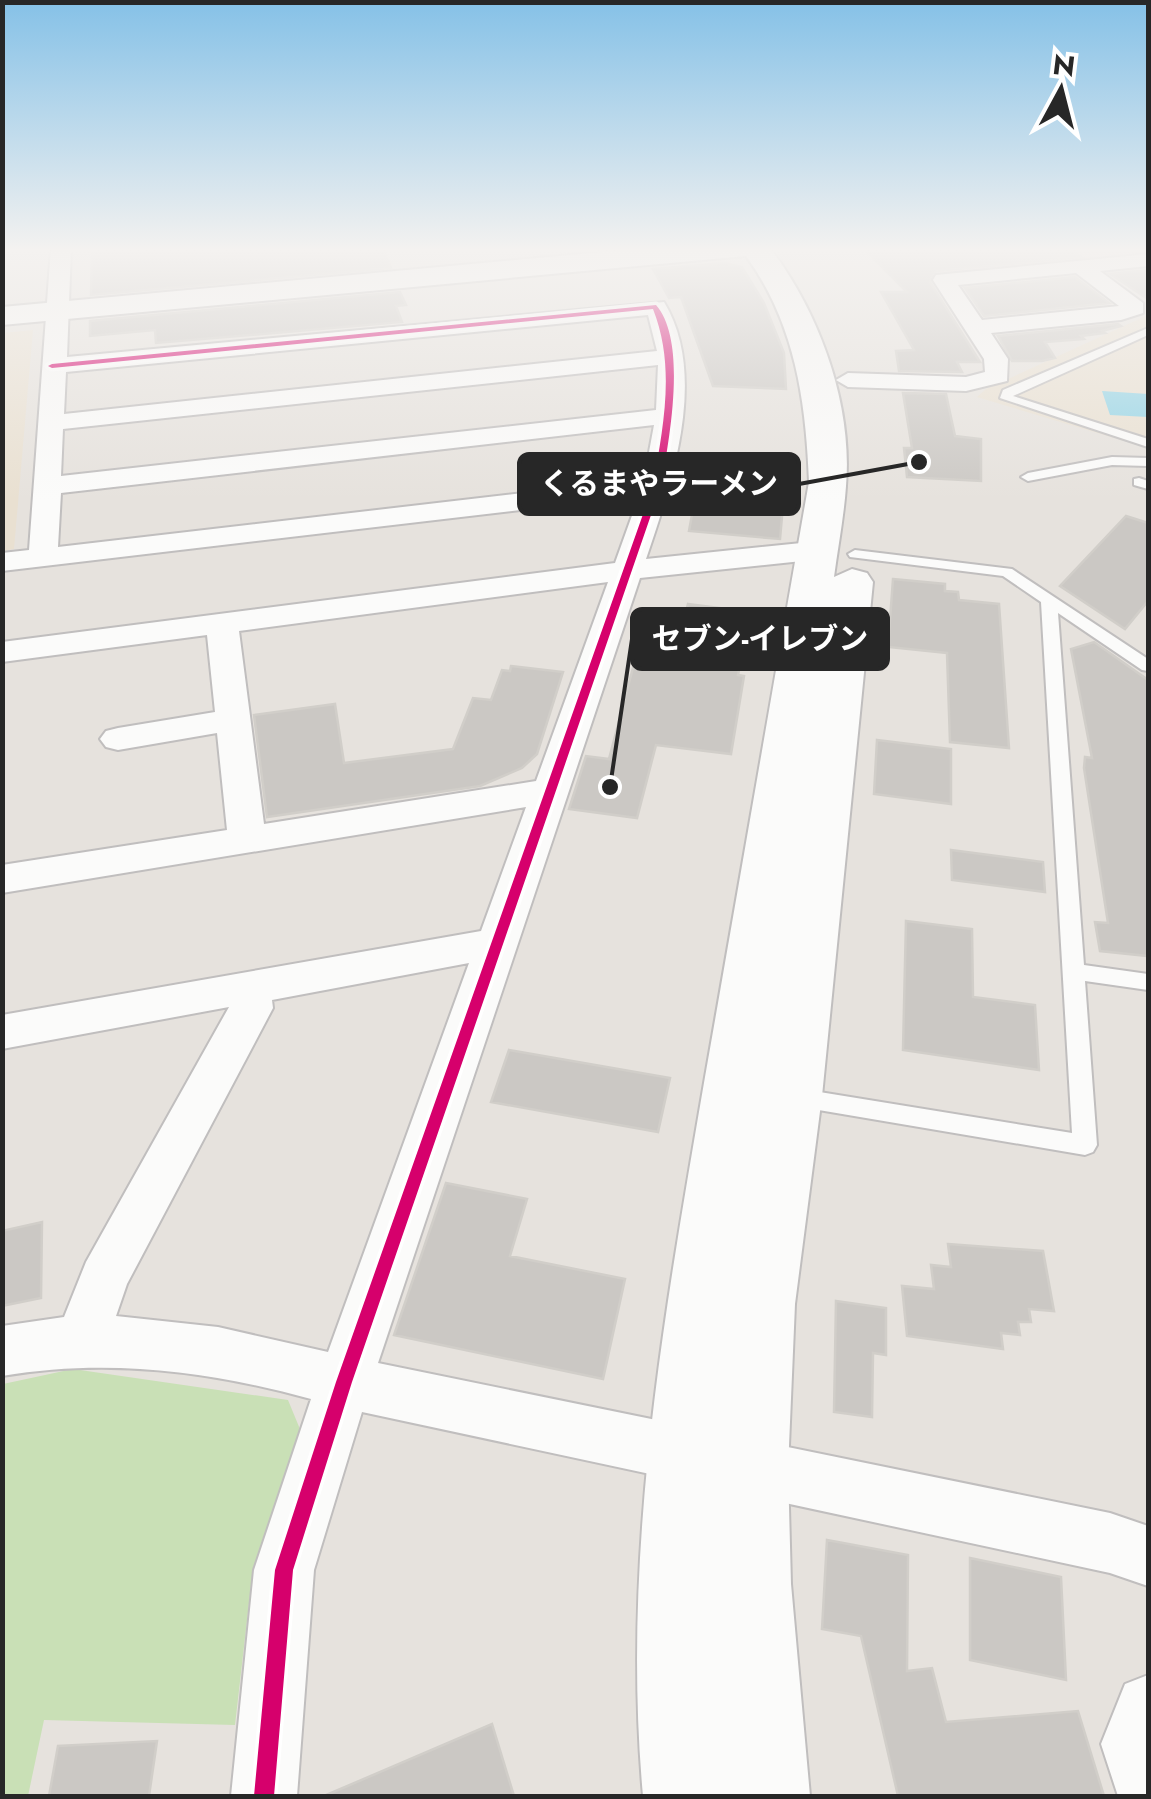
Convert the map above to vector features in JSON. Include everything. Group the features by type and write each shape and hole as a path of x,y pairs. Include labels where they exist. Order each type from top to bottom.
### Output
{"street":[{"path":"43,557 54,332"},
{"path":"52,366 401,332"},
{"path":"264,1796 284,1570 344,1382 657,486 668,416 667,357 661,332"},
{"path":"764,1796 749,1584 749,1469 758,1304 790,1096 838,552 820,380 803,332"},
{"path":"689,1796 676,1620 683,1454 693,1358 838,552 860,472 848,380 831,332"},
{"path":"848,380 983,383 998,376 1001,370 978,332"},
{"path":"50,423 667,357"},
{"path":"46,486 668,416"},
{"path":"2,562 657,486"},
{"path":"2,652 629,570 838,552"},
{"path":"222,623 247,839"},
{"path":"118,738 234,720"},
{"path":"2,879 550,792"},
{"path":"2,1032 498,943"},
{"path":"82,1339 104,1278 251,1008 250,990"},
{"path":"2,1351 82,1339 261,1360 344,1382 1000,1519 1148,1556"},
{"path":"1148,1707 1134,1744 1148,1788"}],"lane":[{"path":"983,383 1007,392 1147,332"},
{"path":"1007,392 1010,401 1148,443"},
{"path":"1028,478 1112,461 1148,462"},
{"path":"838,552 995,568 1049,598 1148,666"},
{"path":"790,1096 1085,1145 1049,598"},
{"path":"1073,971 1148,982"}],"shaded area":[{"path":"33,332 14,549 3,551 3,333"},
{"path":"1111,332 1148,332 1148,448 977,397 986,389"}],"green space":[{"path":"73,1369 288,1400 302,1434 253,1568 235,1725 44,1720 28,1796 3,1796 3,1384"}],"water":[{"path":"1102,391 1148,394 1148,417 1110,415"}],"building":[{"path":"90,332 134,332 90,336"},
{"path":"155,332 285,332 156,343"},
{"path":"694,332 776,332 784,353 786,389 713,386"},
{"path":"904,332 961,332 980,362 957,362 962,372 899,371 896,351 914,350"},
{"path":"1105,333 1045,342 1055,358 1042,361 1012,361 998,336"},
{"path":"903,393 946,394 955,436 981,439 981,481 907,477 904,448 912,448"},
{"path":"699,477 785,483 780,539 689,531"},
{"path":"1126,516 1148,523 1148,601 1125,629 1060,586"},
{"path":"893,579 945,584 945,591 958,592 959,600 999,604 1009,748 950,742 947,653 888,647"},
{"path":"688,604 751,612 738,675 744,676 731,754 656,745 637,818 569,809 586,756 609,759 635,660 661,663 667,640 678,642"},
{"path":"1094,642 1148,680 1148,956 1100,951 1095,922 1108,923 1084,768 1085,757 1092,758 1071,649"},
{"path":"511,666 563,672 537,754 522,768 480,786 267,817 254,715 335,704 344,763 453,749 473,698 491,700 502,670 510,671"},
{"path":"877,740 951,749 951,804 874,794"},
{"path":"951,850 1043,862 1045,892 952,880"},
{"path":"906,921 972,929 973,997 1035,1005 1039,1070 903,1050"},
{"path":"509,1050 670,1078 658,1132 491,1102"},
{"path":"446,1183 527,1199 510,1256 625,1279 603,1379 394,1335"},
{"path":"42,1222 41,1298 2,1306 2,1231"},
{"path":"948,1244 1043,1251 1054,1311 1029,1309 1031,1322 1018,1322 1020,1335 1001,1333 1003,1349 907,1336 902,1286 934,1289 931,1265 951,1267"},
{"path":"836,1301 886,1308 886,1355 873,1353 872,1417 834,1412"},
{"path":"827,1540 908,1555 907,1671 932,1668 946,1722 1078,1711 1104,1796 898,1796 861,1636 822,1629"},
{"path":"970,1558 1061,1577 1066,1680 970,1660"},
{"path":"492,1724 514,1796 324,1796"},
{"path":"157,1741 149,1796 49,1796 58,1746"}],"cycle path":[{"path":"52,366 401,332"},
{"path":"264,1796 284,1570 344,1382 657,486 670,395 665,332"}],"place":[{"name":"くるまやラーメン","path":"919,462"},
{"name":"セブン-イレブン","path":"610,787"}]}
